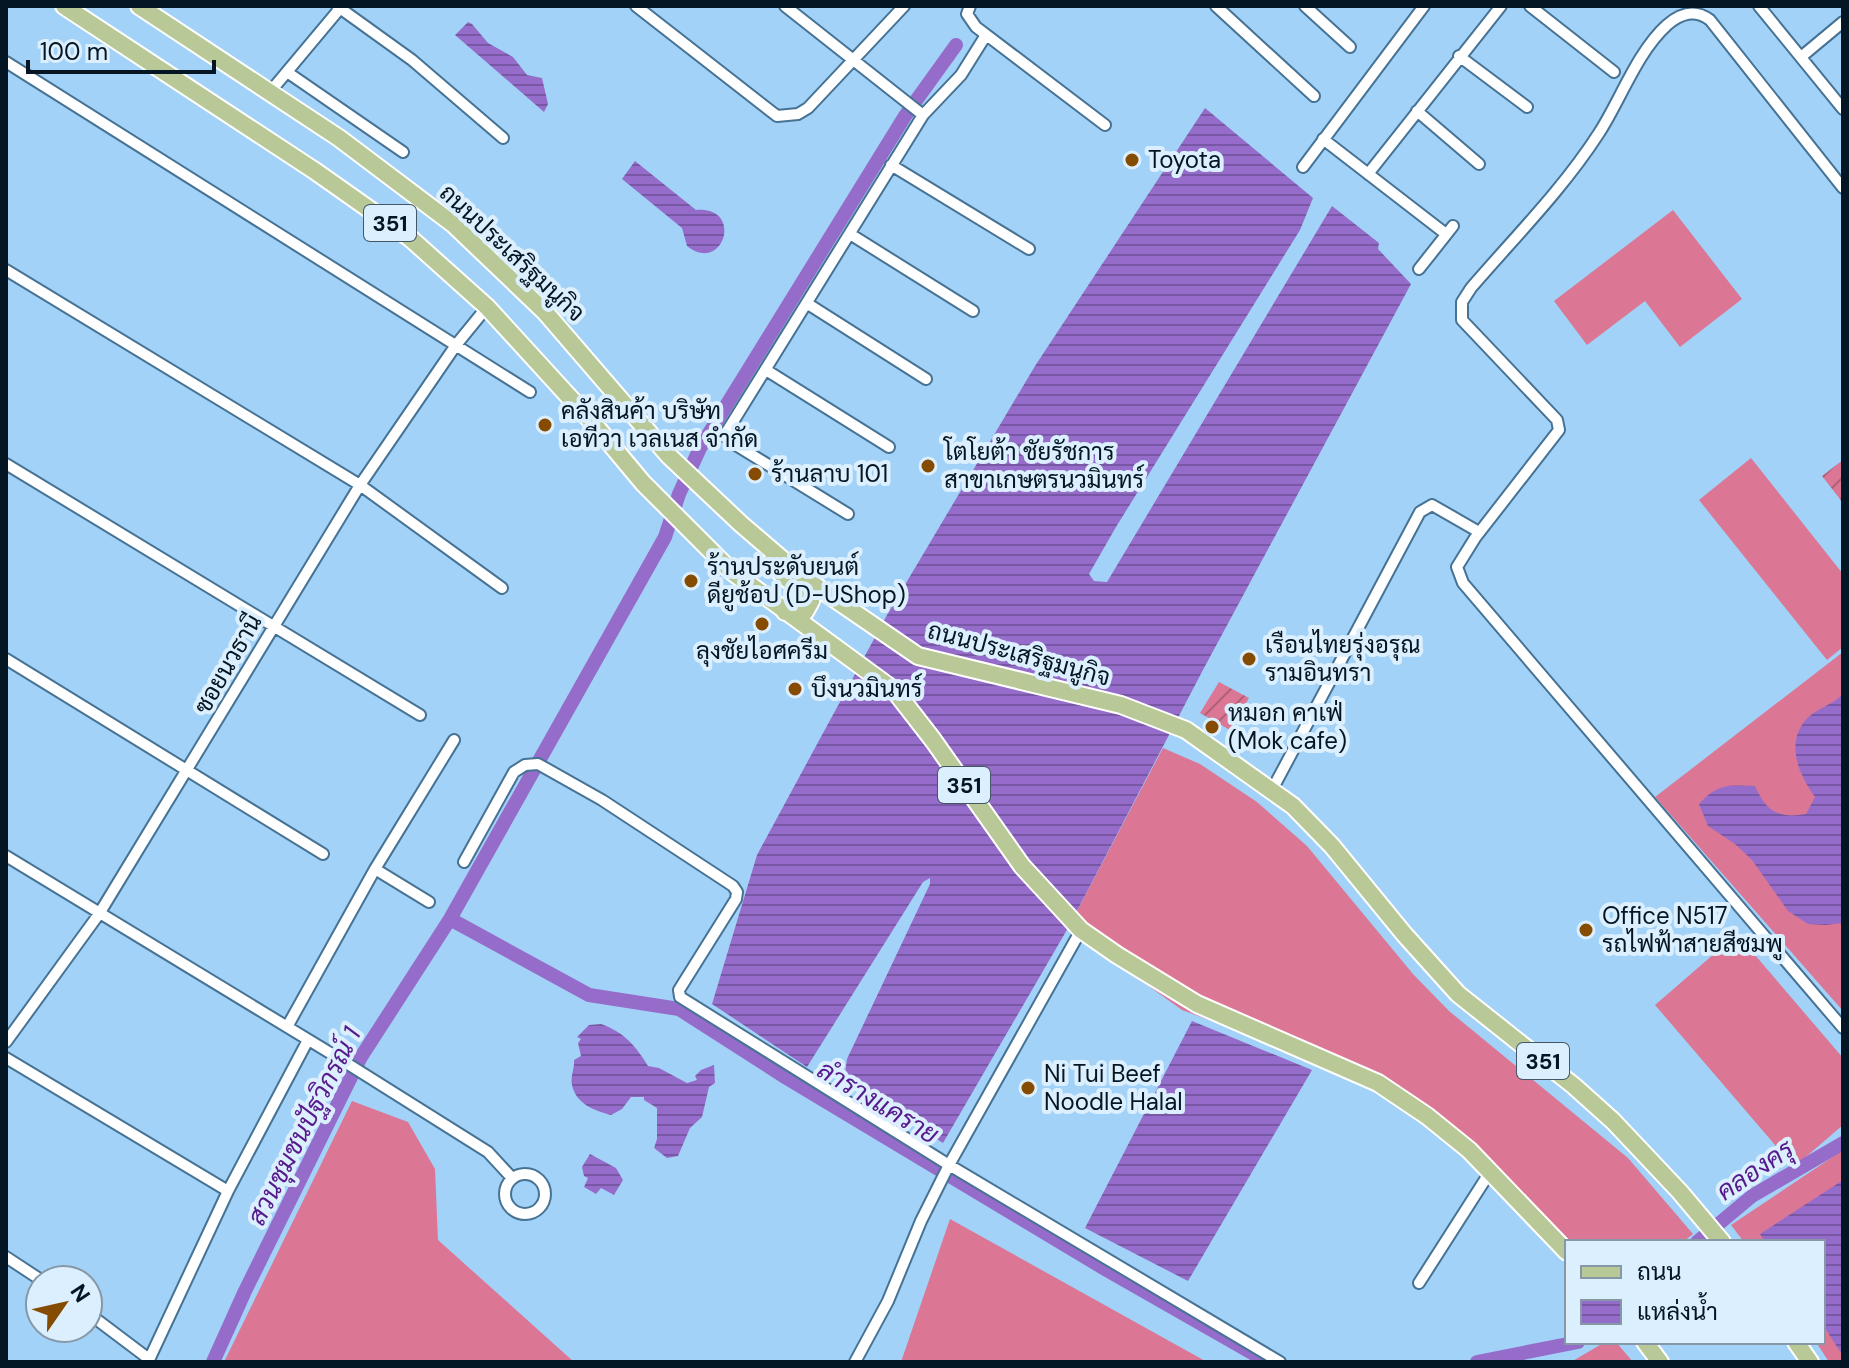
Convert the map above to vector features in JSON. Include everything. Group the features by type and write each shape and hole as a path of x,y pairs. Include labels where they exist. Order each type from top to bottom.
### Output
{"main road":[{"name":"351","path":"64,6 315,171 410,238 487,307 643,483 731,571 895,691 1022,866 1079,926 1117,955 1197,1004 1378,1083 1427,1116 1469,1150 1565,1250"},
{"name":"ถนนประเสริฐมนูกิจ","path":"139,6 339,138 453,224 545,312 687,475 804,578 918,656 1121,705 1186,730 1293,806 1332,846 1458,994 1604,1112 1680,1192 1720,1240"},
{"path":"687,475 811,601 805,612 795,614 784,611"},
{"path":"1647,1344 1660,1362"},
{"path":"1797,1344 1810,1362"}],"street":[{"path":"636,6 777,116 798,114 808,108 904,6"},
{"path":"785,6 916,109"},
{"path":"970,6 967,14 970,21 1105,125"},
{"path":"1216,6 1314,96"},
{"path":"1305,6 1350,47"},
{"path":"1303,167 1424,6"},
{"path":"1368,174 1501,6"},
{"path":"1530,6 1614,72"},
{"path":"1759,6 1843,109"},
{"path":"270,92 340,7 412,60 503,138"},
{"path":"1843,188 1710,20 1702,14 1692,13 1675,19 1664,28 1624,84 1601,132 1462,302 1462,320 1468,328 1559,424 1558,434 1479,532 1457,567 1459,577 1843,1028"},
{"path":"1801,57 1843,22"},
{"path":"848,514 727,438 728,428 808,304 891,165 916,109 961,75 986,35"},
{"path":"1459,56 1527,107"},
{"path":"6,62 357,286 530,392"},
{"path":"287,72 403,152"},
{"path":"1417,111 1479,164"},
{"path":"1323,139 1450,230 1419,269"},
{"path":"891,165 1029,249"},
{"path":"850,234 973,311"},
{"path":"6,270 360,485 502,588"},
{"path":"808,304 926,379"},
{"name":"ซอยนวธานี","path":"6,1042 99,914 188,773 360,485 456,345 487,307"},
{"path":"766,370 889,447"},
{"path":"6,464 420,715"},
{"path":"1272,790 1420,512 1432,505 1479,532"},
{"path":"6,659 323,854"},
{"path":"287,1027 375,869 454,740"},
{"path":"464,862 514,772 525,765 535,765 602,800 733,886 737,892 736,899 679,990 680,997 946,1171 1280,1362"},
{"path":"6,856 488,1152 512,1178"},
{"path":"375,869 429,902"},
{"path":"855,1362 888,1301 921,1221 946,1171 1079,926"},
{"path":"104,1326 148,1360 228,1191 308,1040"},
{"path":"6,1058 228,1191"},
{"path":"1419,1283 1490,1172"},
{"path":"530,1174 541,1182 545,1200 537,1211 524,1215 511,1209 505,1190 512,1178 530,1174"},
{"path":"6,1257 24,1269"}],"shaded area":[{"path":"1673,210 1742,299 1680,347 1645,301 1587,345 1554,301"},
{"path":"1751,458 1843,574 1843,647 1827,660 1699,500"},
{"path":"1843,460 1843,503 1822,476"},
{"path":"1843,652 1843,1011 1655,797"},
{"path":"1219,682 1249,698 1230,730 1200,713"},
{"path":"1163,748 1200,764 1257,802 1307,846 1413,974 1449,1011 1628,1158 1693,1234 1686,1240 1565,1240 1392,1087 1182,1010 1068,928"},
{"path":"1737,934 1843,1058 1843,1125 1794,1167 1655,1005"},
{"path":"352,1101 408,1122 435,1169 438,1240 574,1362 224,1362"},
{"path":"1843,1150 1843,1362 1829,1362 1817,1344 1825,1344 1825,1240 1742,1240 1731,1225"},
{"path":"950,1219 1207,1362 901,1362"},
{"path":"1602,1344 1618,1344 1633,1362 1571,1362"}],"water":[{"path":"468,22 488,43 513,57 527,75 542,78 548,104 544,112 455,35"},
{"path":"1205,108 1313,198 1300,230 1089,574 1094,581 1107,582 1332,206 1379,243 1378,249 1411,284 1068,928 943,1143 844,1081 847,1059 930,884 930,878 923,882 807,1067 712,1004 757,855 887,615 1035,366"},
{"path":"635,161 696,210 711,212 720,218 724,227 719,246 710,252 700,253 687,246 682,228 622,179"},
{"path":"1843,694 1843,923 1808,924 1788,911 1752,860 1708,826 1699,804 1712,792 1724,787 1755,786 1764,802 1774,811 1788,815 1806,814 1815,797 1799,767 1795,745 1797,734 1811,715"},
{"path":"1192,1021 1312,1070 1188,1281 1085,1228"},
{"path":"601,1024 629,1040 648,1066 659,1068 687,1083 697,1080 695,1076 701,1070 714,1065 715,1083 709,1087 702,1117 690,1128 678,1156 667,1158 654,1148 657,1108 644,1097 631,1097 622,1109 611,1115 587,1106 574,1092 574,1060 581,1056 578,1043 581,1039 577,1037 589,1025"},
{"path":"590,1154 616,1168 623,1180 614,1195 601,1188 596,1194 584,1187 588,1178 584,1176 582,1167"},
{"path":"1843,1180 1843,1356 1825,1328 1825,1240 1764,1240 1760,1234"}],"waterway":[{"name":"สวนชุมชนปัฐวิกรณ์ 1","path":"213,1362 361,1057 450,919 665,537 679,494 700,448 905,116 956,45"},
{"name":"ลำรางแคราย","path":"450,919 589,995 679,1009 785,1077 1105,1269 1268,1362"},
{"name":"คลองครุ","path":"1699,1240 1752,1196 1843,1143"},
{"name":"คลองครุ","path":"1477,1362 1568,1344"}],"place":[{"name":"Toyota","path":"1132,160"},
{"name":"คลังสินค้า บริษัท เอทีวา เวลเนส จำกัด","path":"545,425"},
{"name":"โตโยต้า ชัยรัชการ สาขาเกษตรนวมินทร์","path":"928,466"},
{"name":"ร้านลาบ 101","path":"755,474"},
{"name":"ร้านประดับยนต์ ดียูช้อป (D-UShop)","path":"691,581"},
{"name":"ลุงชัยไอศครีม","path":"762,624"},
{"name":"เรือนไทยรุ่งอรุณ รามอินทรา","path":"1249,659"},
{"name":"บึงนวมินทร์","path":"795,689"},
{"name":"หมอก คาเฟ่ (Mok cafe)","path":"1212,727"},
{"name":"Office N517 รถไฟฟ้าสายสีชมพู","path":"1586,930"},
{"name":"Ni Tui Beef Noodle Halal","path":"1028,1088"}]}
